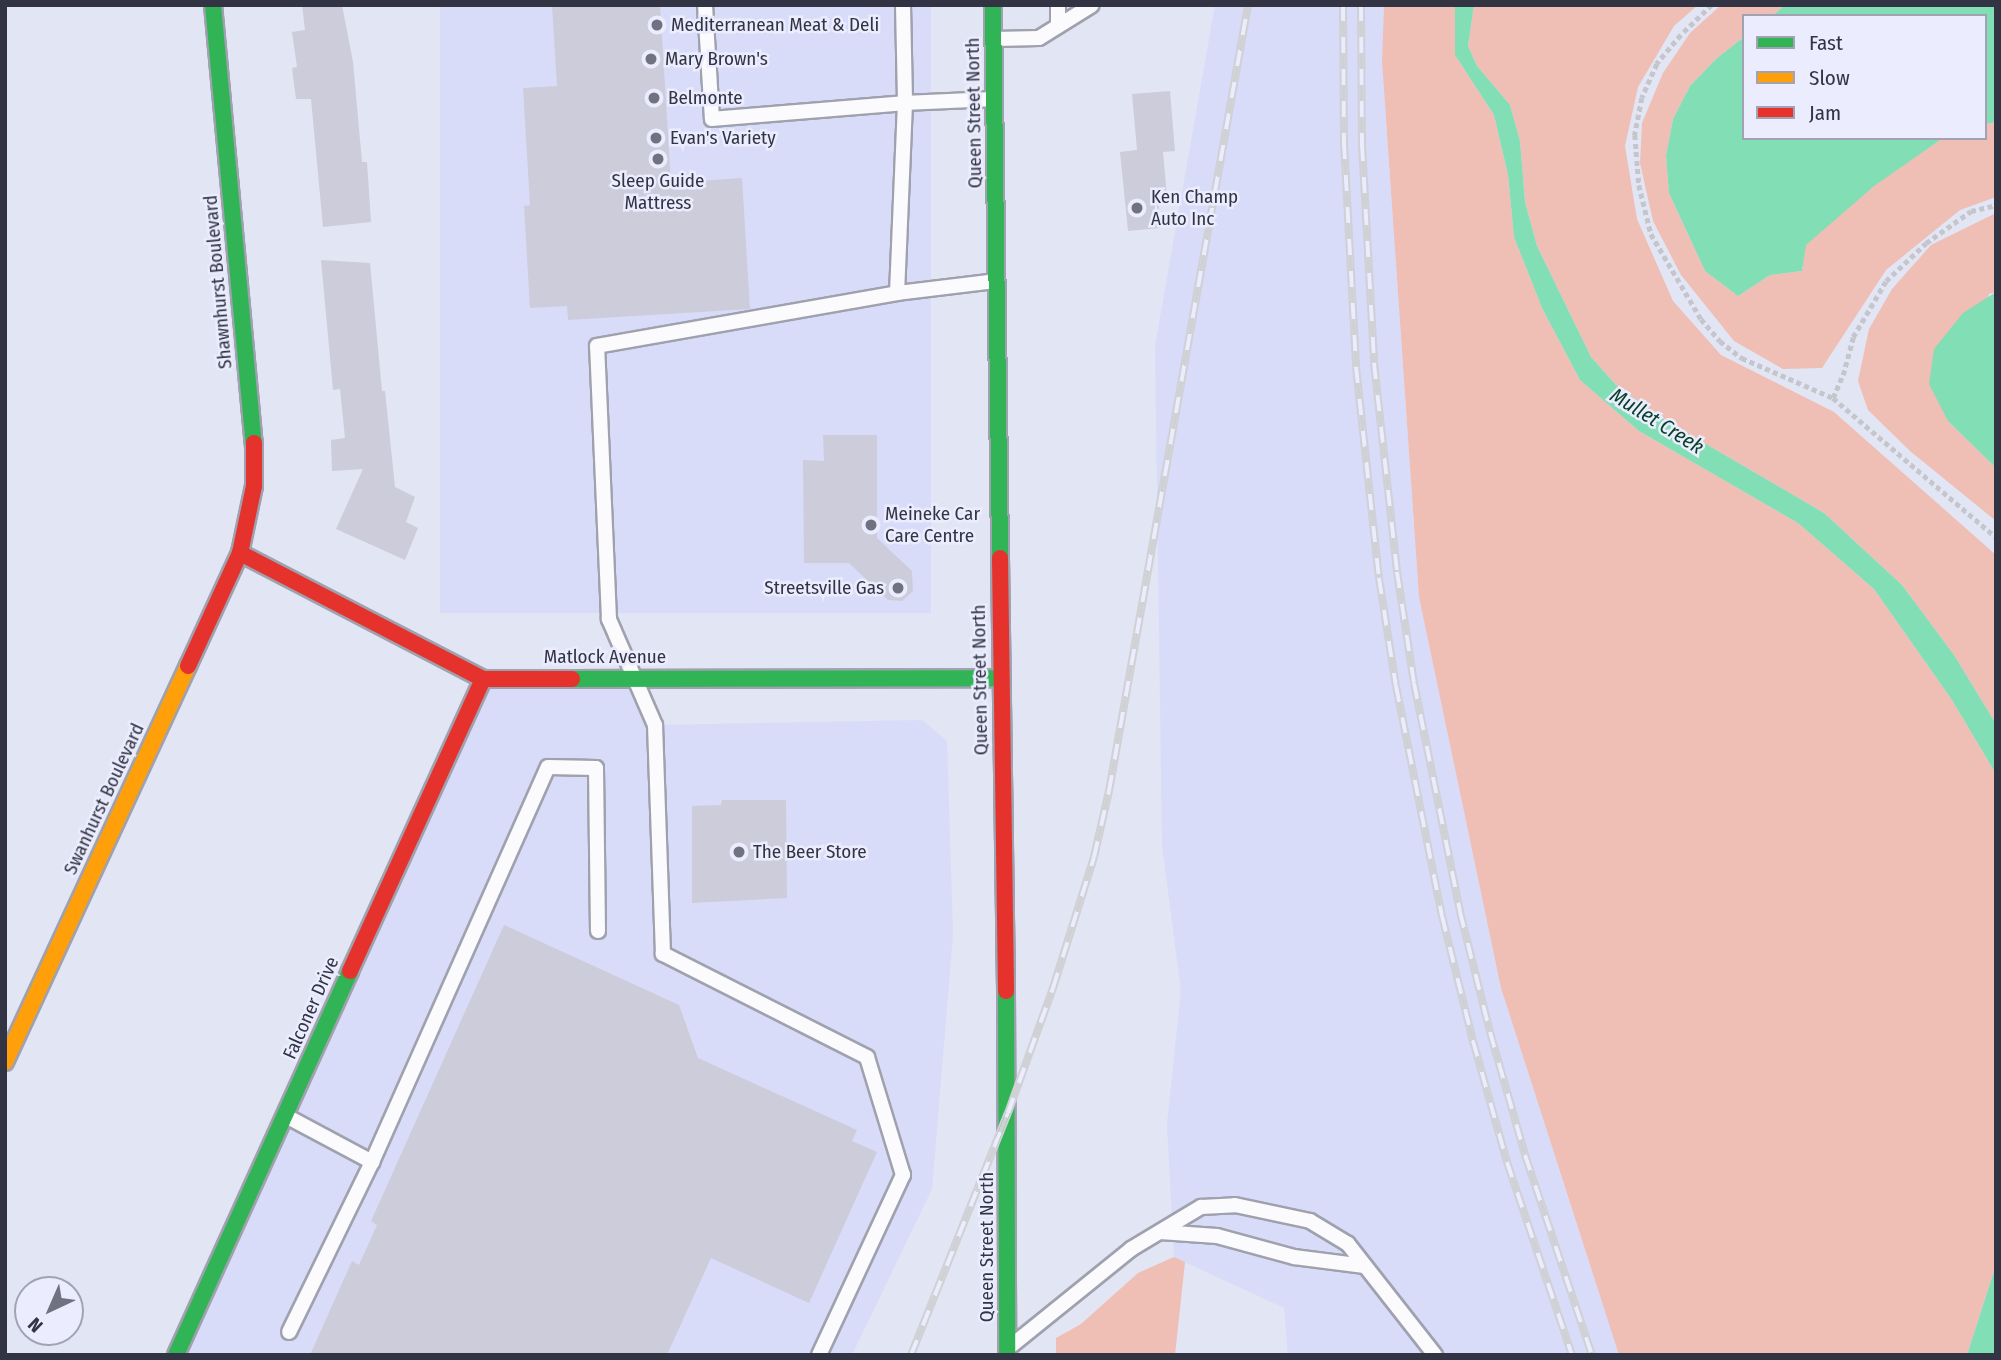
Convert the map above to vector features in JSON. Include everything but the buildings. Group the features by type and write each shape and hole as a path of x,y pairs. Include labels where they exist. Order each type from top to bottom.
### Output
{"street":[{"name":"Shawnhurst Boulevard","path":"213,5 255,454 254,486 240,553"},
{"name":"Queen Street North","path":"993,5 1008,1113 1007,1352"},
{"name":"Matlock Avenue","path":"240,553 484,679 1001,678"},
{"name":"Swanhurst Boulevard","path":"5,1062 240,553"},
{"name":"Falconer Drive","path":"176,1355 484,679"}],"lane":[{"path":"705,5 712,119 905,103 994,99"},
{"path":"897,293 905,103 903,5"},
{"path":"1058,5 1058,26"},
{"path":"994,39 1039,38 1085,7"},
{"path":"819,1355 903,1175 867,1057 663,954 655,725 609,619 597,346 897,293 997,281"},
{"path":"289,1332 372,1161 548,768 596,768 598,931"},
{"path":"285,1116 372,1161"},
{"path":"1007,1352 1131,1249 1201,1207 1236,1205 1310,1221 1348,1244 1435,1355"},
{"path":"1160,1232 1217,1236 1294,1257 1364,1266"}],"path":[{"path":"1712,5 1681,34 1657,64 1642,97 1635,135 1639,185 1651,234 1701,319 1720,341 1742,358 1833,398 1996,537"},
{"path":"1833,398 1843,375 1853,337 1886,281 1926,243 1971,211 1996,205"}],"shaded area":[{"path":"440,5 931,5 931,613 440,613"},
{"path":"1215,5 1384,5 1382,61 1419,597 1501,988 1619,1355 1288,1355 1284,1308 1174,1257 1167,1124 1181,991 1162,845 1155,346"},
{"path":"1384,5 1455,5 1455,55 1494,115 1508,175 1514,237 1542,308 1580,380 1639,431 1798,523 1874,589 1952,700 1996,774 1996,1265 1967,1355 1619,1355 1501,988 1419,597 1382,61"},
{"path":"1474,5 1698,5 1674,26 1638,87 1625,146 1637,219 1673,301 1721,355 1834,412 1996,555 1996,724 1954,655 1902,585 1824,513 1658,416 1616,385 1591,357 1537,246 1525,202 1520,141 1510,105 1477,66 1468,46"},
{"path":"1721,5 1785,5 1774,14 1742,14 1742,39 1716,59 1690,86 1673,119 1666,156 1669,193 1705,271 1738,296 1770,275 1802,271 1805,245 1874,185 1940,140 1987,140 1987,124 1996,122 1996,197 1960,210 1886,270 1822,368 1783,369 1734,341 1681,275 1653,221 1640,163 1642,123 1663,73 1690,33"},
{"path":"1996,213 1996,292 1989,294 1948,421 1996,468 1996,521 1910,451 1868,410 1858,381 1869,329 1892,289 1931,245"},
{"path":"634,678 655,725 922,720 947,741 953,935 932,1189 852,1355 176,1355 483,679"},
{"path":"1174,1257 1185,1262 1175,1355 1056,1355 1056,1338 1081,1324 1138,1273"}],"water":[{"name":"Mullet Creek","path":"1455,5 1474,5 1468,46 1477,66 1510,105 1520,141 1525,202 1537,246 1591,357 1616,385 1658,416 1824,513 1902,585 1954,655 1996,724 1996,774 1952,700 1874,589 1798,523 1639,431 1580,380 1542,308 1514,237 1508,175 1494,115 1455,55"},
{"path":"1785,5 1996,5 1996,122 1987,124 1987,14 1774,14"},
{"path":"1742,39 1742,140 1940,140 1874,186 1806,245 1802,271 1770,275 1738,296 1705,271 1669,193 1666,156 1673,119 1690,86 1716,59"},
{"path":"1996,292 1996,468 1948,421 1929,384 1934,349 1963,313"},
{"path":"1996,1265 1996,1355 1967,1355"}],"railway":[{"path":"911,1355 1008,1113 1053,988 1094,857 1109,791 1248,5"},
{"path":"1343,5 1344,143 1356,367 1379,578 1396,686 1442,916 1473,1041 1507,1162 1572,1355"},
{"path":"1361,5 1362,145 1374,363 1397,572 1414,683 1460,912 1490,1032 1525,1155 1592,1355"}],"traffic: fast":[{"path":"213,5 254,443"},
{"path":"993,5 1000,558"},
{"path":"572,679 1001,678"},
{"path":"176,1355 350,971"},
{"path":"1006,991 1007,1355"}],"traffic: slow":[{"path":"5,1062 188,666"}],"traffic: jam":[{"path":"188,666 240,553 254,486 254,443"},
{"path":"240,553 483,679 572,679"},
{"path":"1000,558 1006,991"},
{"path":"350,971 483,679"}],"place":[{"name":"Mediterranean Meat & Deli","path":"657,25"},
{"name":"Mary Brown's","path":"651,59"},
{"name":"Belmonte","path":"654,98"},
{"name":"Evan's Variety","path":"656,138"},
{"name":"Sleep Guide Mattress","path":"658,159"},
{"name":"Ken Champ Auto Inc","path":"1137,208"},
{"name":"Meineke Car Care Centre","path":"871,525"},
{"name":"Streetsville Gas","path":"898,588"},
{"name":"The Beer Store","path":"739,852"}]}
